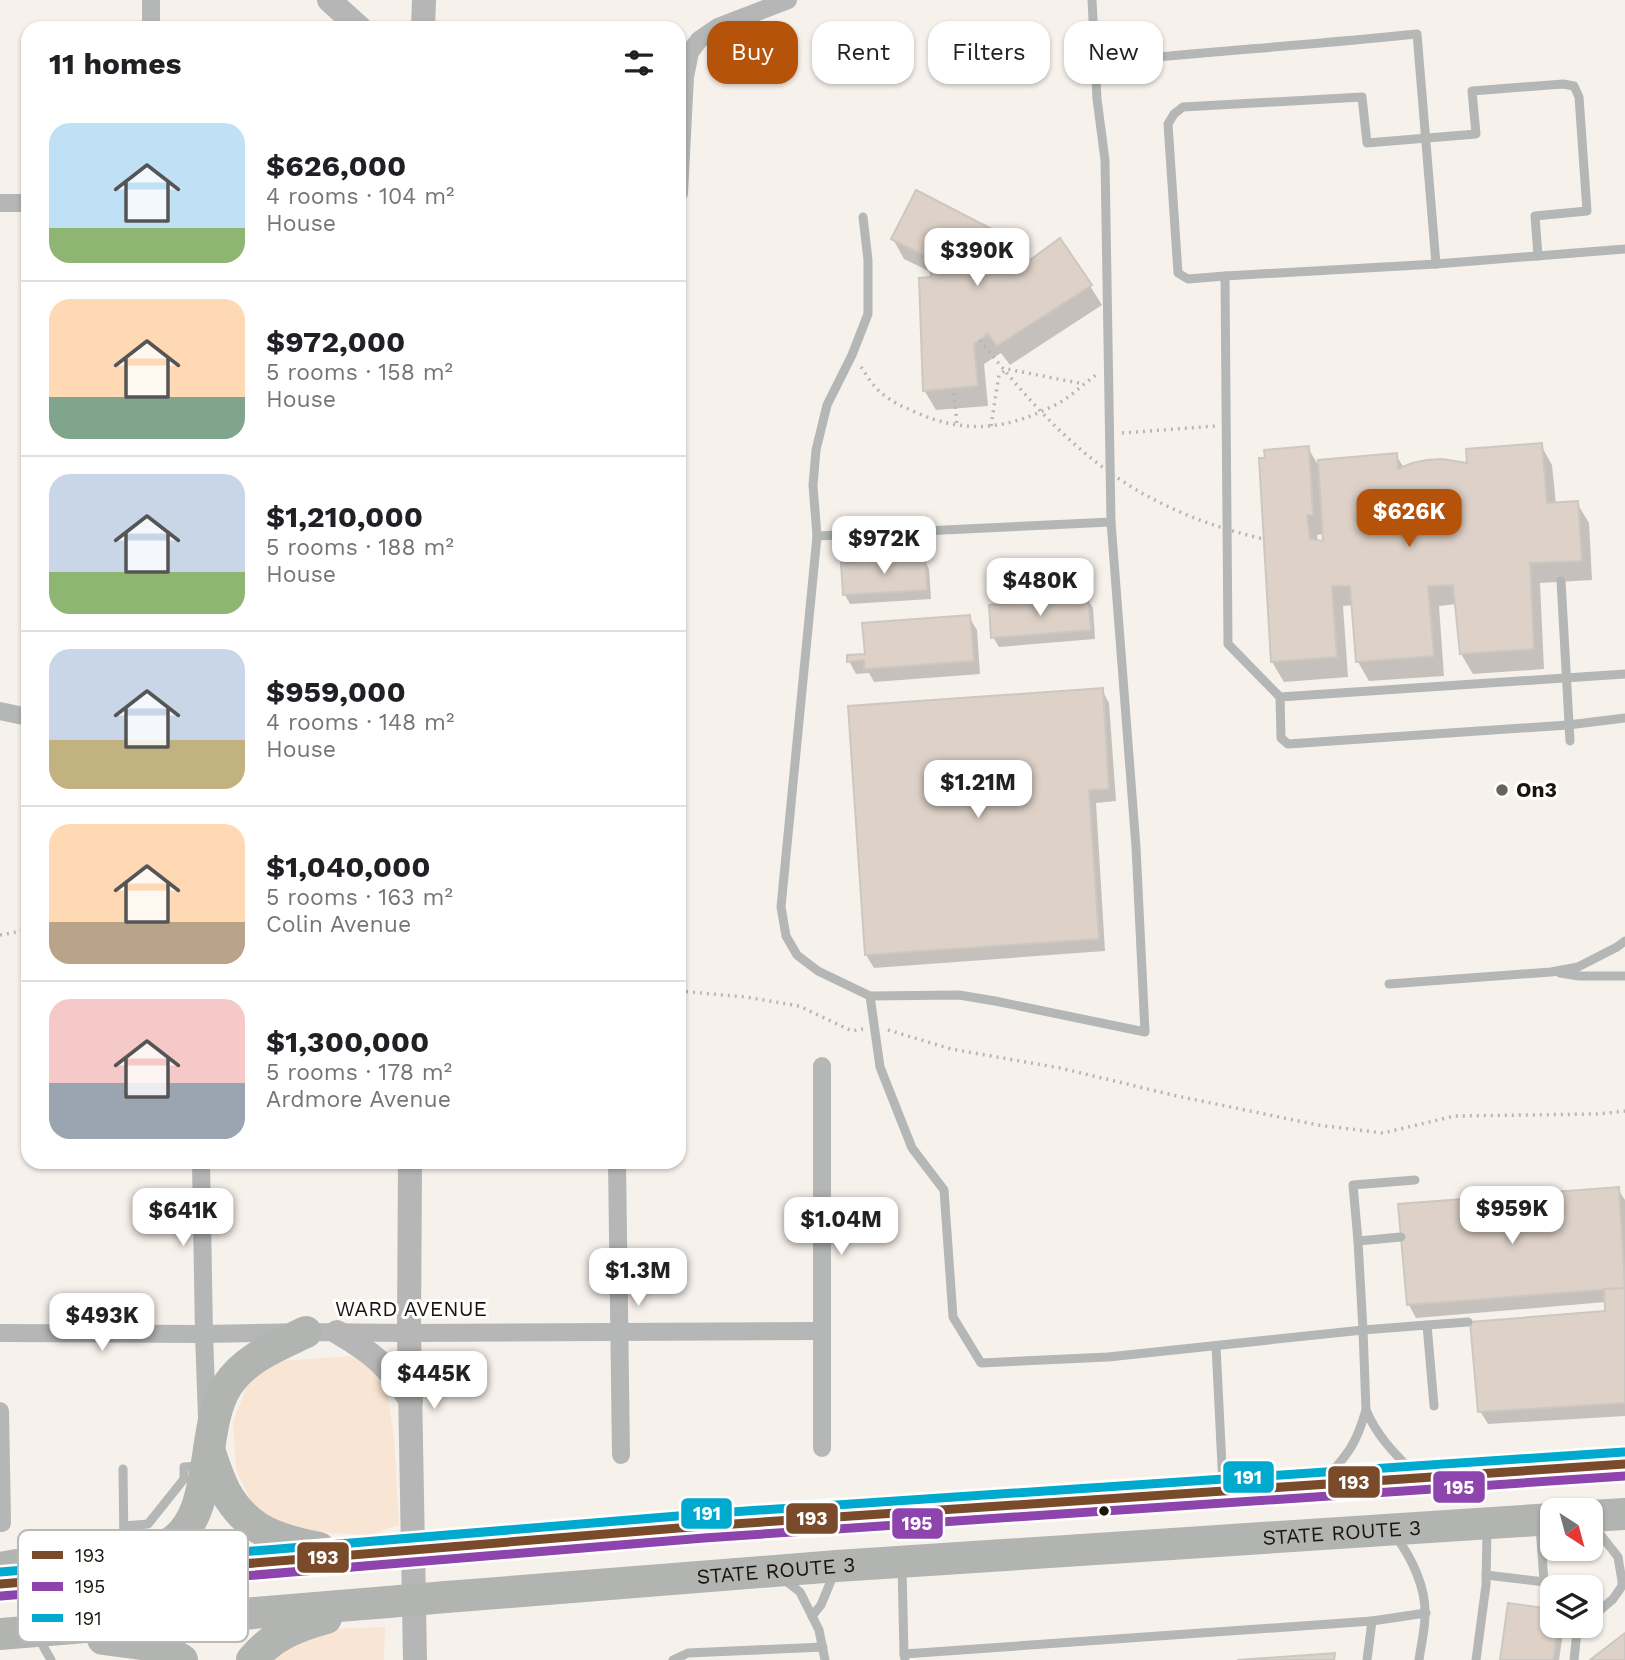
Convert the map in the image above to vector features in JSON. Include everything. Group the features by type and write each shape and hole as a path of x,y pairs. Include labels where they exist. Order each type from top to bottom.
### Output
{"highway":[{"path":"185,1530 196,1510 218,1406 226,1387 236,1374 259,1355 306,1332"},
{"path":"207,1458 245,1518 259,1530 296,1544 387,1552"},
{"path":"248,1563 755,1522 1625,1464"},
{"path":"1603,1515 1625,1514"},
{"name":"STATE ROUTE 3","path":"248,1614 837,1566 1540,1520"},
{"path":"0,1568 18,1564"},
{"path":"0,1584 18,1583"},
{"path":"252,1660 268,1644 292,1629 388,1602"},
{"name":"STATE ROUTE 3","path":"0,1634 18,1632"},
{"path":"125,1642 163,1648 182,1660"}],"main road":[{"path":"329,0 352,21"},
{"path":"423,21 424,0"},
{"path":"410,1169 409,1333 415,1660"},
{"path":"337,1332 375,1356 397,1380 411,1401"}],"street":[{"path":"150,21 151,0"},
{"path":"686,72 690,52 699,40 718,27 788,0"},
{"path":"0,203 21,203"},
{"path":"0,711 21,716"},
{"path":"822,1066 822,1448"},
{"path":"201,1169 207,1458"},
{"path":"617,1169 621,1455"},
{"name":"WARD AVENUE","path":"0,1333 822,1331"},
{"path":"0,1412 2,1523"}],"lane":[{"path":"1092,0 1093,21"},
{"path":"1163,55 1289,47 1417,34 1436,264"},
{"path":"1538,256 1535,216 1587,211 1579,97 1574,86 1563,83 1472,91 1476,134 1367,143 1362,97 1183,107 1174,114 1168,124 1178,273 1188,279 1436,264 1538,256 1625,249"},
{"path":"863,217 868,260 868,314 852,355 827,405 816,450 813,485 817,536 781,908 786,936 797,955 818,971 870,996 959,995 1146,1032 1136,847 1111,522 1105,160 1096,84"},
{"path":"1225,276 1228,644 1280,697 1281,738 1288,744 1568,725 1625,718"},
{"path":"817,536 1111,522"},
{"path":"1560,581 1570,741"},
{"path":"1280,697 1625,674"},
{"path":"1389,984 1552,972 1578,967 1625,941"},
{"path":"1552,972 1579,976 1625,976"},
{"path":"870,996 880,1067 912,1148 944,1190 953,1317 981,1363 1108,1357 1363,1330 1468,1322"},
{"path":"1320,1485 1345,1457 1359,1435 1366,1410 1353,1185 1415,1180"},
{"path":"1358,1241 1401,1237"},
{"path":"1427,1325 1434,1406"},
{"path":"1216,1346 1223,1491"},
{"path":"1366,1410 1386,1446 1418,1478"},
{"path":"123,1469 124,1530"},
{"path":"1476,1660 1486,1575 1487,1524"},
{"path":"1391,1530 1408,1552 1420,1579 1426,1613 1419,1660"},
{"path":"1603,1538 1618,1558 1624,1581 1613,1599 1603,1608"},
{"path":"1486,1575 1544,1582 1545,1561"},
{"path":"901,1562 904,1657 1372,1621 1426,1613"},
{"path":"812,1616 821,1605 837,1566"},
{"path":"772,1571 800,1592 819,1630 825,1660"},
{"path":"1367,1660 1372,1621"},
{"path":"1574,1660 1576,1638"},
{"path":"41,1642 51,1660"},
{"path":"673,1660 688,1653 822,1647"}],"path":[{"path":"980,340 1033,404 1088,457 1165,506 1202,521 1263,539"},
{"path":"852,355 876,388 898,404 931,419 965,427 991,426 1025,419 1060,403 1108,365"},
{"path":"991,426 999,375 1007,369 1084,384"},
{"path":"954,393 957,425"},
{"path":"1110,433 1225,425"},
{"path":"0,935 21,931"},
{"path":"686,991 799,1006 852,1031 874,1027 951,1049 1059,1069 1318,1125 1382,1133 1455,1116 1597,1114 1625,1111"}],"shaded area":[{"path":"355,1356 386,1384 394,1437 399,1525 370,1535 311,1532 260,1519 236,1470 233,1422 248,1383 278,1361"},
{"path":"385,1627 384,1660 266,1660 298,1635 347,1628"}],"building":[{"path":"916,190 1017,242 1011,255 1026,263 1060,238 1092,285 997,346 988,334 974,344 978,386 923,391 919,278 931,277 930,258 891,239"},
{"path":"1542,443 1547,503 1578,501 1582,561 1530,563 1534,649 1460,654 1453,585 1428,586 1434,656 1356,662 1350,586 1332,586 1337,657 1271,662 1259,458 1265,458 1264,450 1309,446 1313,515 1307,515 1310,539 1323,541 1318,460 1397,453 1398,469 1427,460 1442,459 1467,463 1466,449"},
{"path":"925,557 927,590 843,595 841,563"},
{"path":"1088,597 1091,630 991,638 989,605"},
{"path":"970,615 974,661 864,669 864,660 847,662 847,655 865,654 862,623"},
{"path":"1103,688 1109,789 1089,790 1099,939 865,955 848,706"},
{"path":"1619,1187 1625,1288 1407,1305 1398,1204"},
{"path":"1625,1288 1625,1403 1478,1412 1470,1322 1605,1311 1604,1289"},
{"path":"1508,1603 1540,1607 1540,1638 1556,1638 1553,1660 1500,1660"},
{"path":"1625,1633 1625,1660 1590,1660"},
{"path":"1335,1653 1334,1660 1237,1660"}],"transit line":[{"name":"191","path":"248,1552 702,1514 1624,1452"},
{"name":"193","path":"248,1564 703,1526 1625,1464"},
{"name":"195","path":"248,1576 704,1538 1625,1476"},
{"name":"191","path":"0,1572 18,1571"},
{"name":"193","path":"0,1584 18,1583"},
{"name":"195","path":"1,1596 18,1595"}],"place":[{"name":"On3","path":"1502,790"}]}
